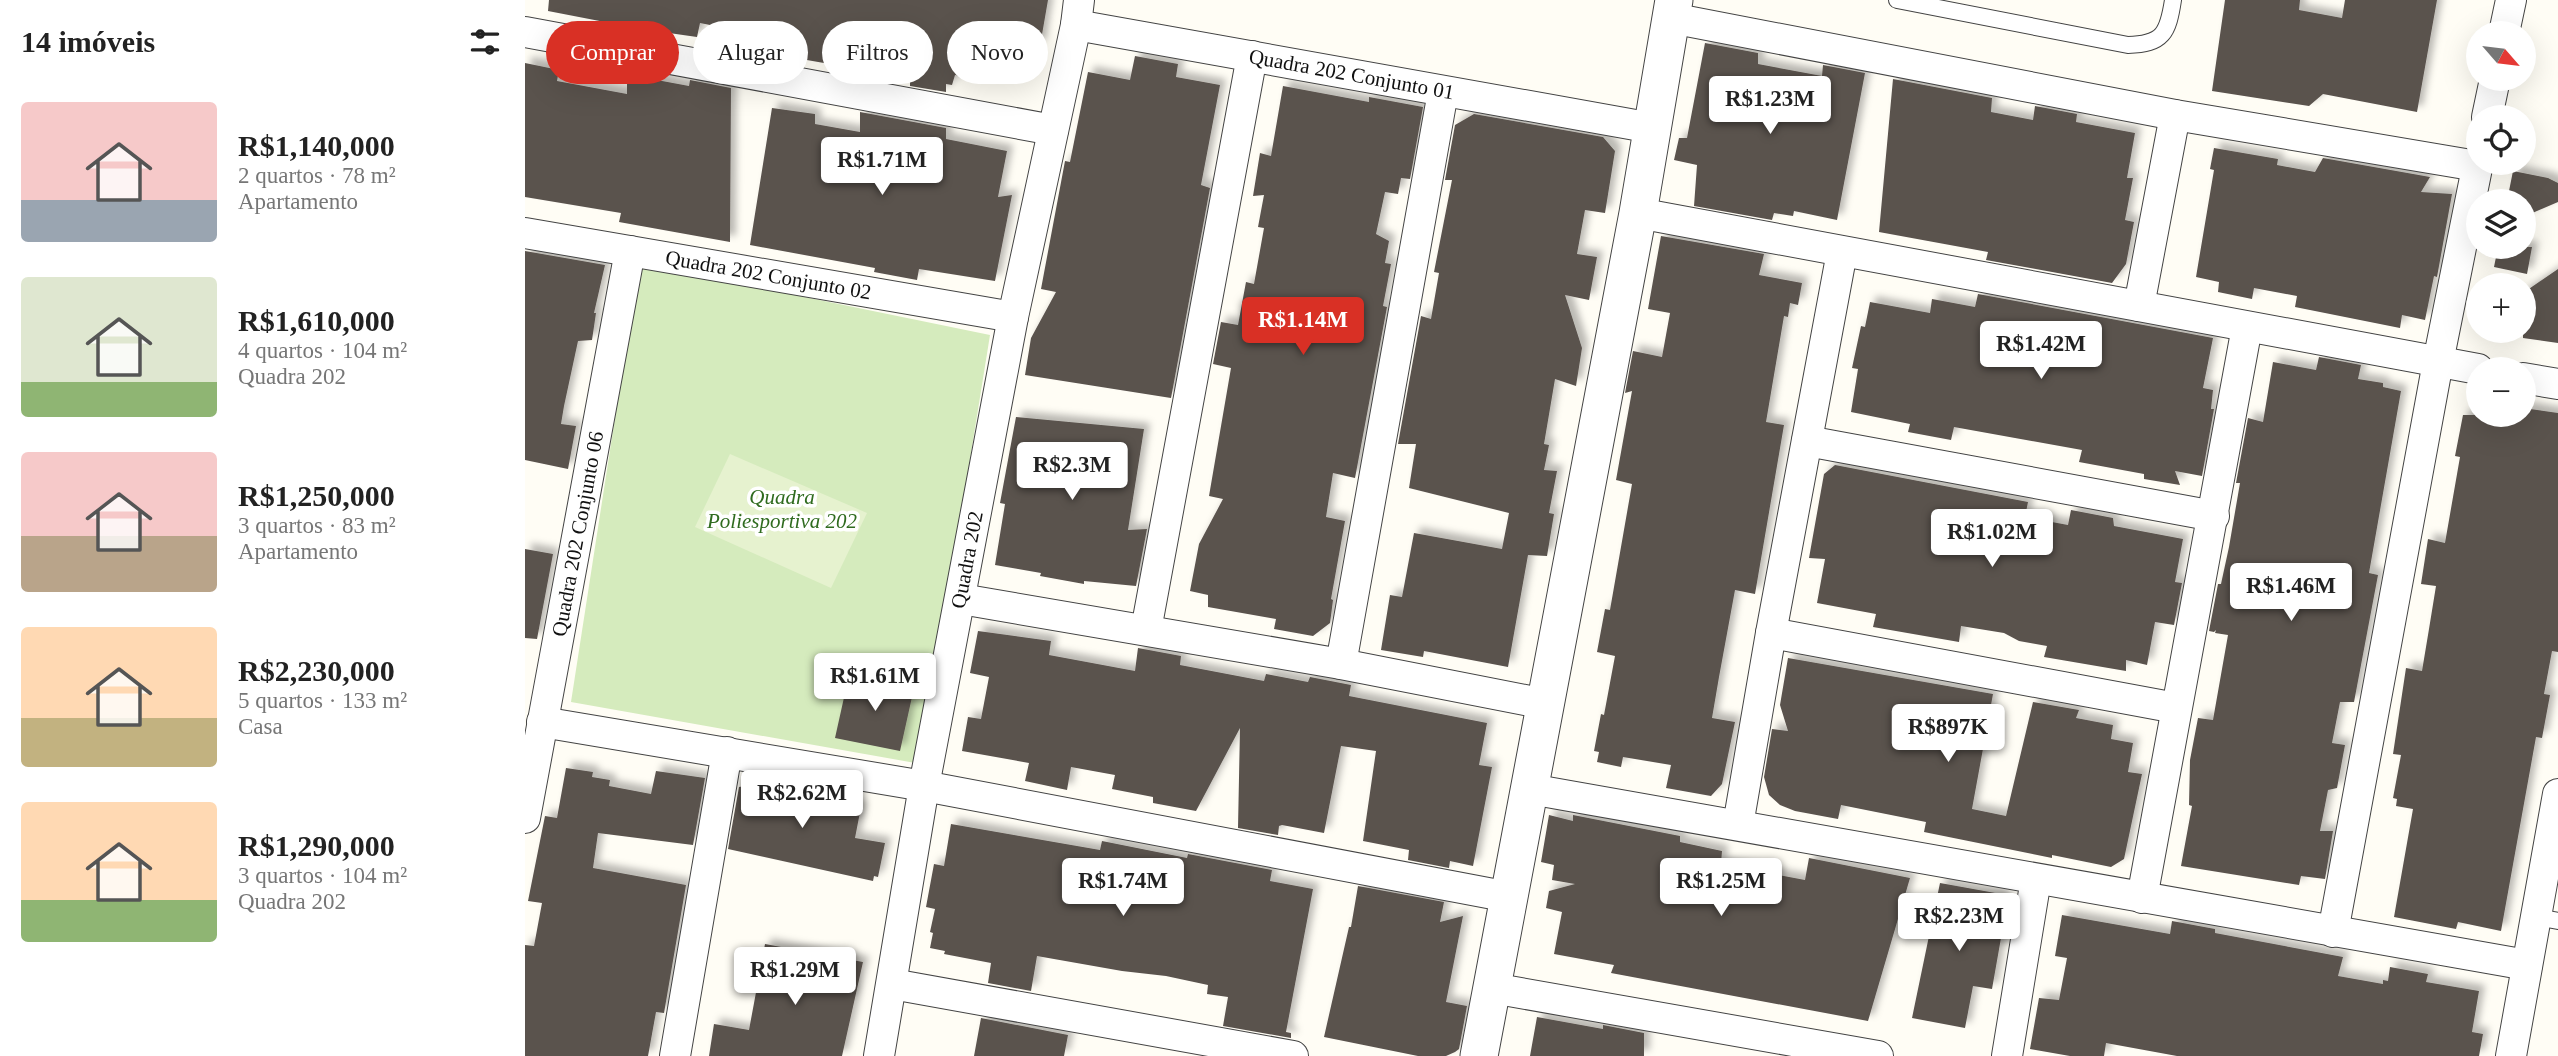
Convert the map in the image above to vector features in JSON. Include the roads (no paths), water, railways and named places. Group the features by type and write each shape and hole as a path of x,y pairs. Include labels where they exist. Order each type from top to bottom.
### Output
{"street":[{"path":"2507,21 2511,0"},
{"path":"1479,1056 1638,213 1672,9 2175,116 2466,162"},
{"name":"Quadra 202 Conjunto 01","path":"1078,13 1252,56 1651,128"},
{"name":"Quadra 202","path":"879,1056 924,786 1013,317 1078,13"},
{"path":"525,32 1053,130"},
{"path":"1146,630 1252,56"},
{"path":"1341,664 1443,92"},
{"path":"2139,306 2175,116"},
{"path":"2333,932 2438,362 2476,175"},
{"path":"1638,213 2466,367"},
{"name":"Quadra 202 Conjunto 02","path":"525,233 1013,317"},
{"name":"Quadra 202 Conjunto 06","path":"525,818 630,251"},
{"path":"1738,825 1842,252"},
{"path":"2142,898 2247,327"},
{"path":"2536,380 2558,384"},
{"path":"1807,442 2214,516"},
{"path":"961,599 1341,664 1545,704"},
{"path":"1771,633 2176,708"},
{"path":"542,722 924,786 1509,897"},
{"path":"675,1056 727,752"},
{"path":"1530,789 2528,965"},
{"path":"2511,1056 2528,965 2547,919 2558,794"},
{"path":"2007,1056 2036,879"},
{"path":"892,984 1293,1056"},
{"path":"1492,988 1878,1056"}],"lane":[{"path":"1897,0 2128,45 2154,43 2163,34 2171,17 2173,0"}],"park label":[{"name":"Quadra Poliesportiva 202","path":"782,509"}]}
